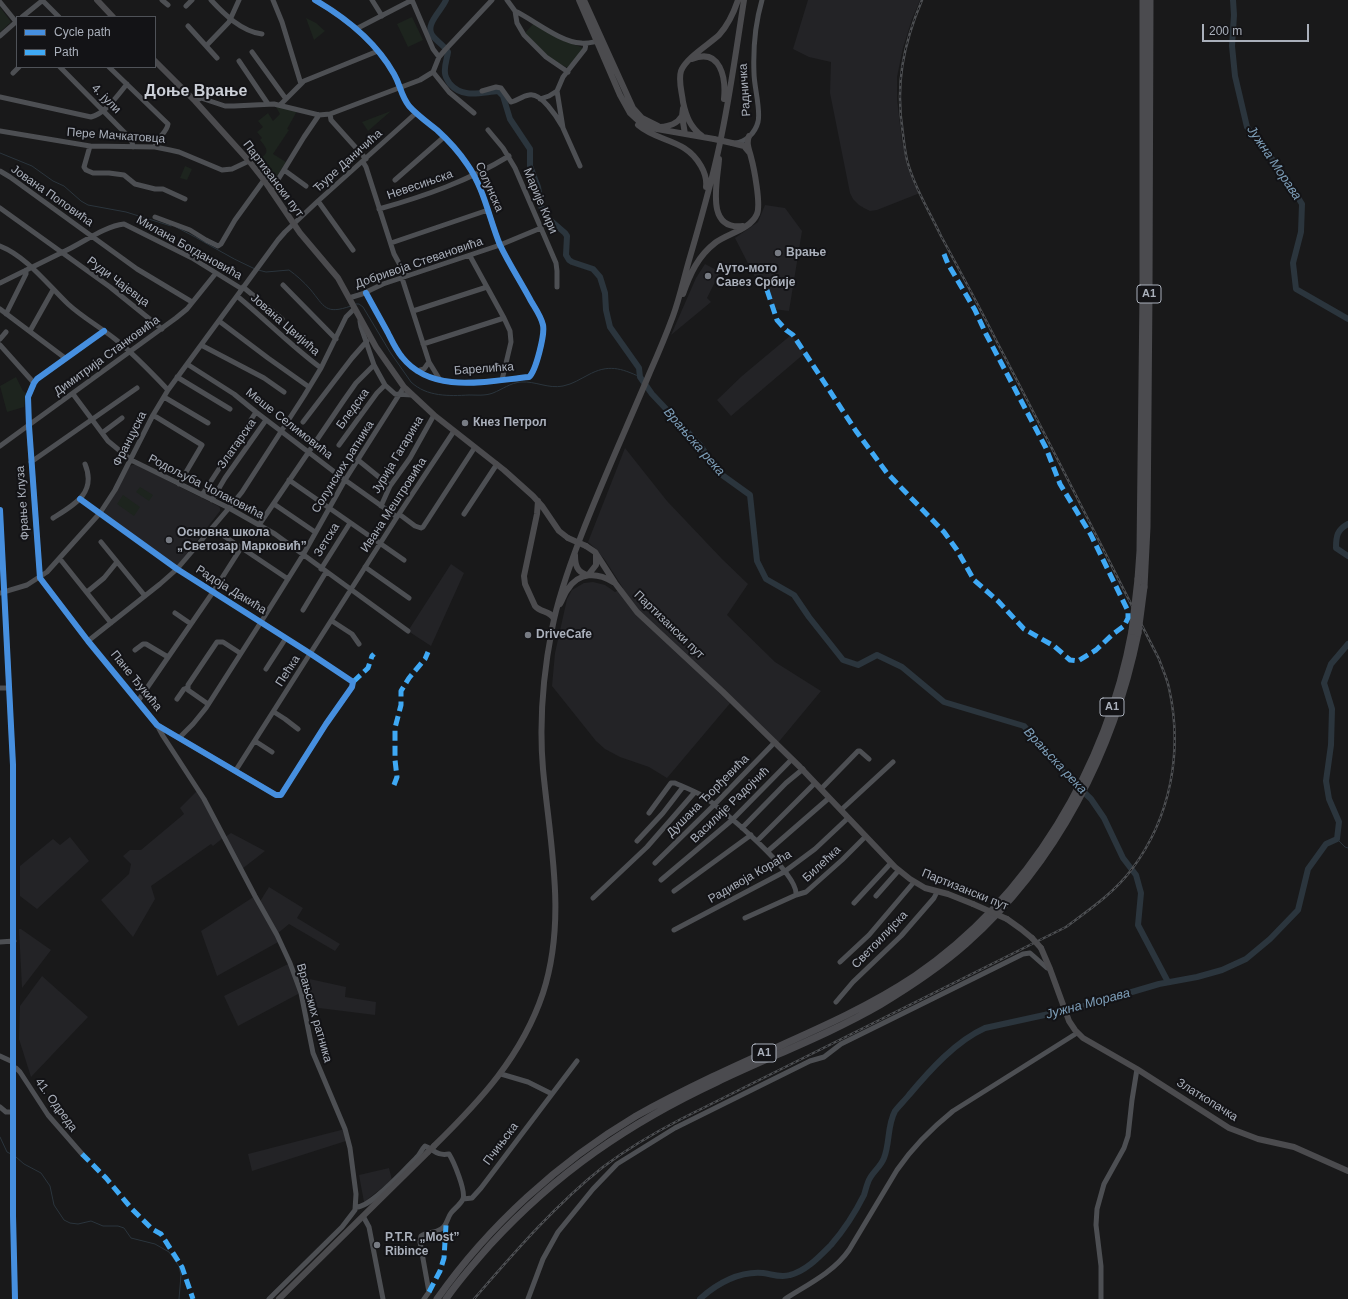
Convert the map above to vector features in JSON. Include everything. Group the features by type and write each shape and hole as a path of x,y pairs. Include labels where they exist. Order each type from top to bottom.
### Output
{"highway":[{"name":"A1","path":"1135,632 1140,545 1143,294 1143,0"},
{"name":"A1","path":"446,1299 470,1268 504,1230 543,1191 594,1151 643,1120 715,1083 844,1024 879,1006 911,986 946,960 980,931 1004,905 1028,877 1057,837 1085,782 1111,710 1135,632 1144,587 1147,527 1150,0"},
{"name":"A1","path":"437,1299 450,1280 472,1254 506,1218 542,1184 594,1144 634,1118 710,1078 859,1009 914,976 950,949 983,918 1007,892 1044,845 1078,795"}],"main road":[{"path":"97,0 112,16"},
{"path":"579,0 636,112 648,122 662,128 744,146 750,153"},
{"path":"584,0 627,108 633,119 643,129 681,146 691,153 700,163 705,173 707,182 701,212 702,220"},
{"path":"702,137 691,125 684,104 680,77 682,68 721,32 731,16 738,0"},
{"path":"279,1299 479,1100 501,1074 518,1048 535,1013 547,976 555,935 555,885 543,766 542,716 544,675 554,619 568,568 586,521 645,385 673,315 702,220 718,152 744,0"},
{"path":"688,61 697,57 704,57 712,59 719,66 725,81 724,106 726,112"},
{"name":"Партизански пут","path":"156,62 195,102 249,161 264,180 294,224 333,272 381,355 404,387 434,416 497,464 538,500 562,533 568,538 586,546 596,554 629,603 643,618 803,769 891,863 914,882 925,888 948,894 993,912 1007,919 1021,929 1041,948 1057,987"},
{"path":"684,104 682,116 685,134"},
{"path":"627,108 632,116 641,124 651,128 671,126 682,116"},
{"path":"673,315 678,308 689,278 700,257 713,244 750,223 756,215 758,207 755,175 747,144 749,136"},
{"path":"718,152 719,164 715,199 717,211 723,220 729,225 739,226 750,223"},
{"path":"538,500 535,524 525,566 524,578 535,606 538,610 550,613 554,619"},
{"path":"535,524 539,518 547,514"},
{"path":"575,551 576,566 580,572 601,577 615,583"},
{"path":"557,608 570,587 588,574 596,565 596,554"},
{"path":"543,611 551,607 559,598"},
{"name":"Златкопачка","path":"1057,987 1069,1021 1077,1033 1093,1044 1137,1069 1222,1124 1245,1135 1303,1151 1348,1171"}],"street":[{"path":"23,16 42,0 57,16"},
{"path":"162,0 168,5"},
{"path":"186,6 192,0"},
{"path":"211,0 231,19 253,32 262,34"},
{"path":"206,46 231,19 239,0"},
{"path":"274,0 301,84"},
{"name":"Солунска","path":"315,0 339,15 356,29 378,51 398,81 404,98 416,113 444,137 459,153 474,175 500,245 537,311 543,327 543,336 533,372 530,377"},
{"path":"372,0 382,16"},
{"path":"356,29 412,0 433,49 439,57"},
{"path":"195,102 201,98 225,106 281,104 320,115 338,112 399,87 415,83 433,72 439,57 446,48 492,0"},
{"path":"507,0 515,11 569,41 586,44 600,40"},
{"name":"Радничка","path":"749,136 756,128 759,118 754,73 754,44 758,15 762,0"},
{"path":"0,2 16,21"},
{"path":"515,11 517,23 524,35 546,57 568,72"},
{"path":"0,36 16,23"},
{"path":"188,26 217,58"},
{"path":"563,128 558,91 560,82 585,49 586,44"},
{"path":"281,104 304,81 378,51"},
{"path":"252,52 286,99"},
{"path":"239,61 268,104"},
{"path":"13,73 18,68"},
{"name":"4. јули","path":"61,68 130,139 133,147"},
{"path":"110,68 168,124 167,129 157,140 155,147"},
{"path":"433,72 452,95 474,113"},
{"path":"0,97 86,116 95,116 104,111 127,84"},
{"path":"482,91 493,87 501,88 511,102 530,94 540,99 551,110 563,128 580,166"},
{"path":"540,99 558,91"},
{"name":"Ђуре Даничића","path":"294,224 416,113"},
{"path":"330,114 331,120 365,160 379,209 404,277 429,362 440,380"},
{"path":"271,191 304,137 320,115"},
{"name":"Марије Кири","path":"488,130 509,156 515,168 556,264 557,287"},
{"name":"Пере Мачкатовца","path":"0,131 90,146 155,147 179,152 222,170 232,169 249,161"},
{"path":"733,143 742,141 749,136"},
{"path":"395,180 444,137"},
{"path":"90,146 84,165 88,171 93,173 124,175 135,184 155,189 163,189 185,200"},
{"name":"Невесињска","path":"379,209 432,193 474,175 509,156"},
{"path":"284,170 306,186"},
{"name":"Јована Поповића","path":"0,171 137,269 192,302"},
{"path":"155,218 181,226 218,246 221,244 238,216 264,180"},
{"path":"318,201 352,250"},
{"name":"Руди Чајевца","path":"0,208 110,287 162,329"},
{"path":"391,243 488,210"},
{"name":"Милана Богдановића","path":"92,236 121,224 127,225 192,258 243,288"},
{"name":"Француска","path":"2,592 27,585 40,578 60,559 100,513 115,490 153,415 168,390 282,235 294,224"},
{"name":"Добривоја Стевановића","path":"349,299 384,284 470,256 541,228"},
{"path":"0,283 92,236"},
{"path":"0,246 7,250 69,305 130,352 168,390"},
{"path":"470,256 510,331 511,338 502,380"},
{"path":"6,314 28,269"},
{"name":"Димитрија Станковића","path":"0,446 162,329 187,309 216,273"},
{"path":"283,285 336,339"},
{"path":"413,311 487,287"},
{"name":"Јована Цвијића","path":"243,288 282,318"},
{"path":"30,332 53,290"},
{"name":"Барелићка","path":"366,293 400,355 407,364 417,371 432,378 456,384 530,377"},
{"name":"Јована Цвијића","path":"237,296 258,313 289,343 321,368"},
{"path":"88,641 177,569 230,508 310,387 346,317 354,308"},
{"path":"0,309 65,358"},
{"path":"423,344 504,318"},
{"name":"Партизански пут","path":"360,320 374,365 385,385 392,392 399,395"},
{"path":"219,321 310,387"},
{"path":"0,346 34,383 65,358 104,331"},
{"path":"0,339 6,332"},
{"path":"303,422 341,371 367,341"},
{"path":"201,345 254,373 284,392"},
{"path":"417,371 424,369 429,362"},
{"name":"Меше Селимовића","path":"187,364 226,388 308,452 381,506 421,528 424,527 475,447"},
{"path":"259,525 356,383 374,365"},
{"path":"177,377 230,408"},
{"name":"Фрање Клуза","path":"34,383 28,397 40,578"},
{"name":"Бледска","path":"339,445 377,393 385,385"},
{"name":"Солунских ратника","path":"180,737 193,724 208,704 261,622 303,555 345,480 404,387"},
{"path":"32,462 137,388"},
{"name":"Родољуба Чолаковића","path":"73,394 114,446 131,460 230,508 259,525 408,631"},
{"path":"399,395 412,395"},
{"path":"164,397 208,423"},
{"path":"202,495 256,412"},
{"path":"153,415 202,445 179,484"},
{"name":"Јурија Гагарина","path":"381,506 390,486 410,458 434,416"},
{"path":"102,432 122,418"},
{"name":"Златарска","path":"212,500 266,420"},
{"name":"Ивана Мештровића","path":"351,591 454,431"},
{"path":"358,460 390,486"},
{"path":"53,518 80,499 85,491 88,471 85,464"},
{"path":"464,514 497,464"},
{"path":"289,480 404,560"},
{"name":"Радоја Дакића","path":"80,499 177,569 353,682 352,687 280,795"},
{"path":"274,504 315,532"},
{"path":"0,510 2,592 13,765 13,1161 15,1299"},
{"name":"Зетска","path":"303,610 350,523"},
{"path":"212,528 288,579"},
{"path":"101,542 145,596"},
{"path":"138,701 213,592 241,548"},
{"path":"60,559 111,623"},
{"path":"87,592 104,578 117,562"},
{"path":"366,567 409,598"},
{"name":"Пане Ђукића","path":"40,578 88,641 157,725 280,795"},
{"name":"Пећка","path":"236,770 351,591"},
{"path":"175,613 191,624"},
{"path":"332,621 352,634 359,644"},
{"path":"266,669 286,638"},
{"path":"177,699 184,689 187,688 217,642 223,642 240,653"},
{"path":"135,650 143,644 146,644 168,657"},
{"path":"0,688 9,688"},
{"path":"187,688 208,704"},
{"path":"274,712 298,729"},
{"name":"Врањских ратника","path":"157,725 204,799 280,941 296,976 313,1052 349,1140 356,1194 356,1208"},
{"path":"161,733 166,730"},
{"path":"255,741 272,752"},
{"name":"Душана Ђорђевића","path":"655,863 775,742"},
{"path":"821,789 858,751 868,760"},
{"name":"Василије Радојчић","path":"661,880 732,820 792,759"},
{"path":"841,810 893,762"},
{"path":"742,828 786,783 803,769"},
{"path":"649,813 671,783 675,783 696,792 714,805 768,851 796,889 796,895"},
{"path":"757,841 815,783"},
{"path":"637,841 683,787"},
{"path":"593,898 647,847 696,792"},
{"path":"768,851 829,798"},
{"name":"Радивоја Кораћа","path":"674,930 784,872 815,849 848,818"},
{"path":"674,891 751,836"},
{"name":"Билећка","path":"745,918 806,892 842,860 865,836"},
{"path":"854,903 891,863"},
{"path":"876,896 899,870"},
{"path":"840,962 873,930 914,882"},
{"name":"Светоилијска","path":"836,1002 853,982 901,936 934,898 937,892"},
{"path":"0,942 14,941"},
{"path":"528,1299 543,1260 558,1232 593,1189 618,1164 629,1156 675,1128 810,1062 824,1057 841,1044 1023,954 1030,953 1050,969"},
{"path":"784,1299 841,1261 897,1170 935,1126 953,1111 1077,1033"},
{"path":"0,1056 13,1062"},
{"name":"Пчињска","path":"424,1299 429,1292 420,1236 439,1230 446,1225 451,1213 463,1199 472,1198 577,1061"},
{"name":"41. Одреда","path":"13,1068 16,1068 20,1072 48,1115 82,1154"},
{"path":"1101,1299 1102,1266 1096,1226 1097,1209 1104,1184 1119,1159 1126,1142 1137,1069"},
{"path":"501,1074 528,1082 552,1094"},
{"path":"0,1107 6,1112 13,1112"},
{"path":"269,1299 342,1228 356,1208 361,1208 372,1201 425,1146 440,1155 449,1154 461,1183 463,1199"},
{"path":"363,1216 369,1228 383,1299"}],"shaded area":[{"path":"808,0 920,0 903,48 897,77 897,99 902,142 909,169 920,193 877,210 870,211 859,205 853,199 850,193 830,93 831,62 809,57 793,49"},
{"path":"0,7 11,22 0,32"},
{"path":"412,17 423,40 408,47 397,24"},
{"path":"306,18 316,23 325,31 314,40"},
{"path":"534,23 561,40 583,49 568,68 551,59 525,33"},
{"path":"275,105 297,111 287,129 289,130 273,154 286,162 272,184 255,163 266,153 266,148 260,140 262,138 257,132 263,127 258,121 268,113 273,121 280,114"},
{"path":"391,111 368,131 362,122"},
{"path":"185,166 192,169 187,180 180,178"},
{"path":"765,205 785,208 802,231 789,311 773,309 767,290 757,281 735,238 758,222"},
{"path":"705,264 720,272 707,298 711,302 671,335 696,278"},
{"path":"791,335 805,353 731,416 717,400 742,376"},
{"path":"16,377 23,391 26,393 24,407 7,412 0,386"},
{"path":"625,448 667,501 748,584 727,615 775,662 821,691 777,744 732,701 667,778 649,767 620,757 605,749 596,741 552,686 555,653 567,599 572,590 584,583 593,582 605,585 615,592 623,588 605,560 588,542"},
{"name":"Основна школа „Светозар Марковић”","path":"136,465 220,508 220,511 177,566 103,514 129,467"},
{"path":"140,487 153,495 149,501 136,492"},
{"path":"123,495 140,507 134,516 117,504"},
{"path":"451,564 464,573 431,646 408,631"},
{"path":"199,789 225,837 231,833 265,851 242,869 224,837 213,846 211,844 151,886 155,899 133,937 101,900 129,874 131,864 123,856 130,850 141,850 184,814 180,808"},
{"path":"70,837 89,861 37,909 20,896 20,866 53,839 60,845"},
{"path":"269,887 303,908 297,918 340,944 335,951 289,924 277,934 280,941 217,976 201,931 255,896 259,903"},
{"path":"19,929 51,950 22,988"},
{"path":"290,963 296,976 346,987 345,997 376,1002 375,1015 303,1006 300,993 238,1026 224,996"},
{"path":"42,976 88,1017 31,1077 19,1039 20,1006"},
{"path":"345,1129 349,1140 252,1171 248,1154"},
{"path":"389,1168 392,1180 364,1202 359,1175"}],"waterway":[{"name":"Врањска река","path":"446,0 432,22 430,31 448,52 445,68 447,79 455,89 461,92 473,94 498,91 503,96 510,119 530,149 530,166 538,187 542,210 567,236 566,255 569,260 593,269 600,277 605,293 606,310 610,327 639,368 640,377 652,394 700,445 718,472 750,495 757,561 766,579 794,595 809,617 843,660 858,665 877,655 902,667 944,702 1024,726 1065,774 1091,799 1104,818 1123,858 1136,875 1141,893 1138,925 1168,982"},
{"name":"Јужна Морава","path":"1233,0 1234,15 1232,46 1235,76 1247,127 1280,169 1302,204 1301,232 1293,263 1296,289 1348,319"},
{"path":"0,153 32,166 53,181 64,186 81,201 88,205 126,212 171,226"},
{"path":"176,227 255,269"},
{"path":"258,270 266,272 289,270 310,289 326,308 336,310 351,306"},
{"path":"356,304 363,307 390,352 411,382 417,387 431,393 446,395 484,395 521,382 558,387 573,383 595,372 608,368 627,371 640,377"},
{"name":"Јужна Морава","path":"1348,524 1339,531 1336,540 1336,548 1348,556"},
{"name":"Јужна Морава","path":"700,1299 721,1283 737,1276 754,1273 783,1276 796,1273 807,1267 822,1254 836,1239 849,1221 864,1195 870,1178 883,1161 892,1117 895,1111 944,1057 964,1040 985,1028 1081,1007 1159,984 1197,977 1222,970 1246,959 1270,939 1298,910 1308,869 1326,844 1337,839 1339,822 1329,799 1326,781 1331,745 1332,709 1324,683 1331,664 1348,644"},
{"path":"1337,839 1348,848"},
{"path":"0,1137 7,1152 11,1154"},
{"path":"16,1157 24,1164 41,1173 50,1186 54,1205 64,1220 70,1223 78,1224 91,1221 103,1226 118,1226 124,1228 131,1238 155,1244 169,1252 179,1266 181,1275 179,1299"}],"railway":[{"path":"474,1299 504,1264 568,1197 603,1167 631,1148 681,1119 1066,927 1092,908 1125,878 1145,849 1156,828 1165,805 1174,759 1175,736 1169,688 1159,659 1038,421 941,236 910,170 907,160 901,116 900,82 902,66 910,33 922,0"}],"marked path":[{"path":"767,290 777,320 793,335 856,431 887,473 944,532 957,550 974,580 998,601 1024,629 1054,646 1070,660 1078,661 1096,650 1124,626 1128,618 1128,611 1091,535 1060,484 1046,448 975,310 948,264 944,254"},
{"path":"394,785 397,777 395,760 395,728 401,705 401,691 409,678 425,659 428,652"},
{"path":"353,682 368,668 374,654"},
{"path":"82,1154 106,1178 131,1208 152,1229 161,1234 182,1267 193,1299"},
{"path":"429,1292 440,1271 444,1258 446,1225"}],"cycle path":[{"path":"315,0 349,23 369,41 387,62 409,106 449,142 473,173 482,193 500,245 538,312 543,325 543,336 532,373 529,377 461,383 429,377 414,369 402,357 366,293"},
{"path":"80,499 177,569 353,682 352,687 326,724 281,795 276,795 157,725 88,641 40,578 28,397 37,379 104,331"},
{"path":"0,510 13,765 13,1216 15,1299"}],"place":[{"name":"Врање","path":"778,253"},
{"name":"Ауто-мото Савез Србије","path":"708,276"},
{"name":"Кнез Петрол","path":"465,423"},
{"name":"Основна школа „Светозар Марковић”","path":"169,540"},
{"name":"DriveCafe","path":"528,635"},
{"name":"P.T.R. „Most” Ribince","path":"377,1245"}],"district":[{"name":"Доње Врање","path":"196,92"}]}
